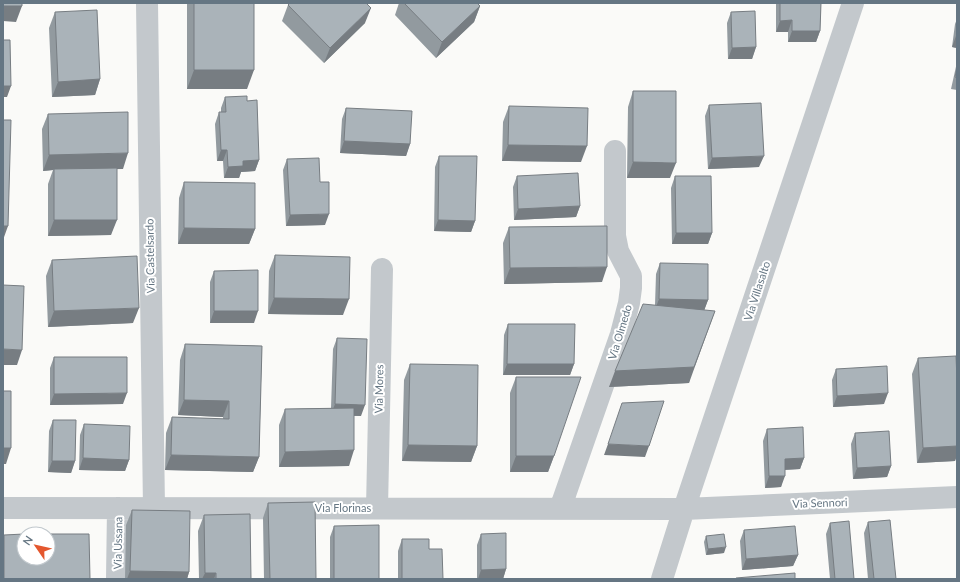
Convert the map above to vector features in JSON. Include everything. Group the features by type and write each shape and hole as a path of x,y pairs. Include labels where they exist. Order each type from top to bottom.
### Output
{"street":[{"name":"Via Castelsardo","path":"147,3 154,508"},
{"name":"Via Villasalto","path":"662,579 853,3"},
{"name":"Via Olmedo","path":"560,509 621,334 632,288 631,276 618,251 615,236 615,151"},
{"name":"Via Mores","path":"377,508 382,269"},
{"name":"Via Sennori","path":"684,509 957,497"},
{"name":"Via Florinas","path":"3,508 684,509"},
{"name":"Via Ussana","path":"117,579 118,508"}],"building":[{"path":"3,3 22,3 22,6 3,6"},
{"path":"194,3 254,3 254,70 194,70"},
{"path":"290,3 366,3 371,8 330,48 288,5"},
{"path":"404,3 477,3 480,6 442,42"},
{"path":"780,3 821,3 820,31 792,31 792,20 780,21"},
{"path":"97,10 100,79 58,82 55,12"},
{"path":"755,11 756,47 732,48 731,12"},
{"path":"3,40 10,40 11,86 3,86"},
{"path":"633,91 676,91 676,163 633,162"},
{"path":"247,96 247,101 257,100 259,160 243,161 243,166 228,167 227,150 221,150 219,112 226,112 225,97"},
{"path":"761,103 764,156 712,158 709,105"},
{"path":"509,106 588,108 587,146 508,145"},
{"path":"346,108 412,111 410,144 344,141"},
{"path":"128,112 128,153 49,155 48,114"},
{"path":"3,120 11,120 8,226 3,226"},
{"path":"439,156 477,156 475,221 438,220"},
{"path":"319,158 320,182 329,182 329,214 290,215 287,159"},
{"path":"117,168 117,220 54,220 54,169"},
{"path":"578,173 580,206 518,209 517,176"},
{"path":"675,176 711,176 712,233 676,233"},
{"path":"184,182 255,183 255,229 184,228"},
{"path":"607,226 607,267 510,268 509,227"},
{"path":"275,255 350,257 349,299 274,298"},
{"path":"137,256 139,308 54,311 52,260"},
{"path":"660,263 708,264 708,300 659,299"},
{"path":"258,270 258,311 214,311 214,271"},
{"path":"3,285 24,286 22,350 3,349"},
{"path":"643,304 715,311 694,367 615,371"},
{"path":"508,324 575,324 574,364 507,364"},
{"path":"337,338 367,339 365,405 335,404"},
{"path":"185,344 262,346 259,457 171,455 172,417 229,419 229,401 184,400"},
{"path":"956,356 957,446 923,448 918,358"},
{"path":"54,357 127,357 127,393 54,394"},
{"path":"410,364 478,365 477,446 408,445"},
{"path":"887,366 888,393 837,396 836,369"},
{"path":"516,377 581,377 554,456 516,456"},
{"path":"3,391 11,391 11,448 3,448"},
{"path":"664,401 649,446 608,444 622,403"},
{"path":"354,408 354,450 285,452 285,409"},
{"path":"53,420 76,420 75,461 52,461"},
{"path":"84,424 130,426 129,460 83,458"},
{"path":"803,427 804,458 785,459 785,476 769,476 767,429"},
{"path":"889,431 891,466 857,468 855,433"},
{"path":"315,502 316,579 270,579 268,503"},
{"path":"132,510 190,511 189,572 130,571"},
{"path":"250,514 251,579 216,579 216,573 205,573 204,515"},
{"path":"890,520 896,579 874,579 868,522"},
{"path":"849,521 854,579 835,579 830,523"},
{"path":"379,525 379,579 334,579 334,526"},
{"path":"795,526 798,555 746,559 744,530"},
{"path":"506,533 506,569 481,570 481,534"},
{"path":"16,534 16,566 56,566 56,534 89,534 90,579 4,579 4,535"},
{"path":"724,534 726,547 708,549 706,536"},
{"path":"402,539 429,539 429,549 442,549 443,579 402,579"},
{"path":"795,573 795,579 736,579 736,578"}]}
